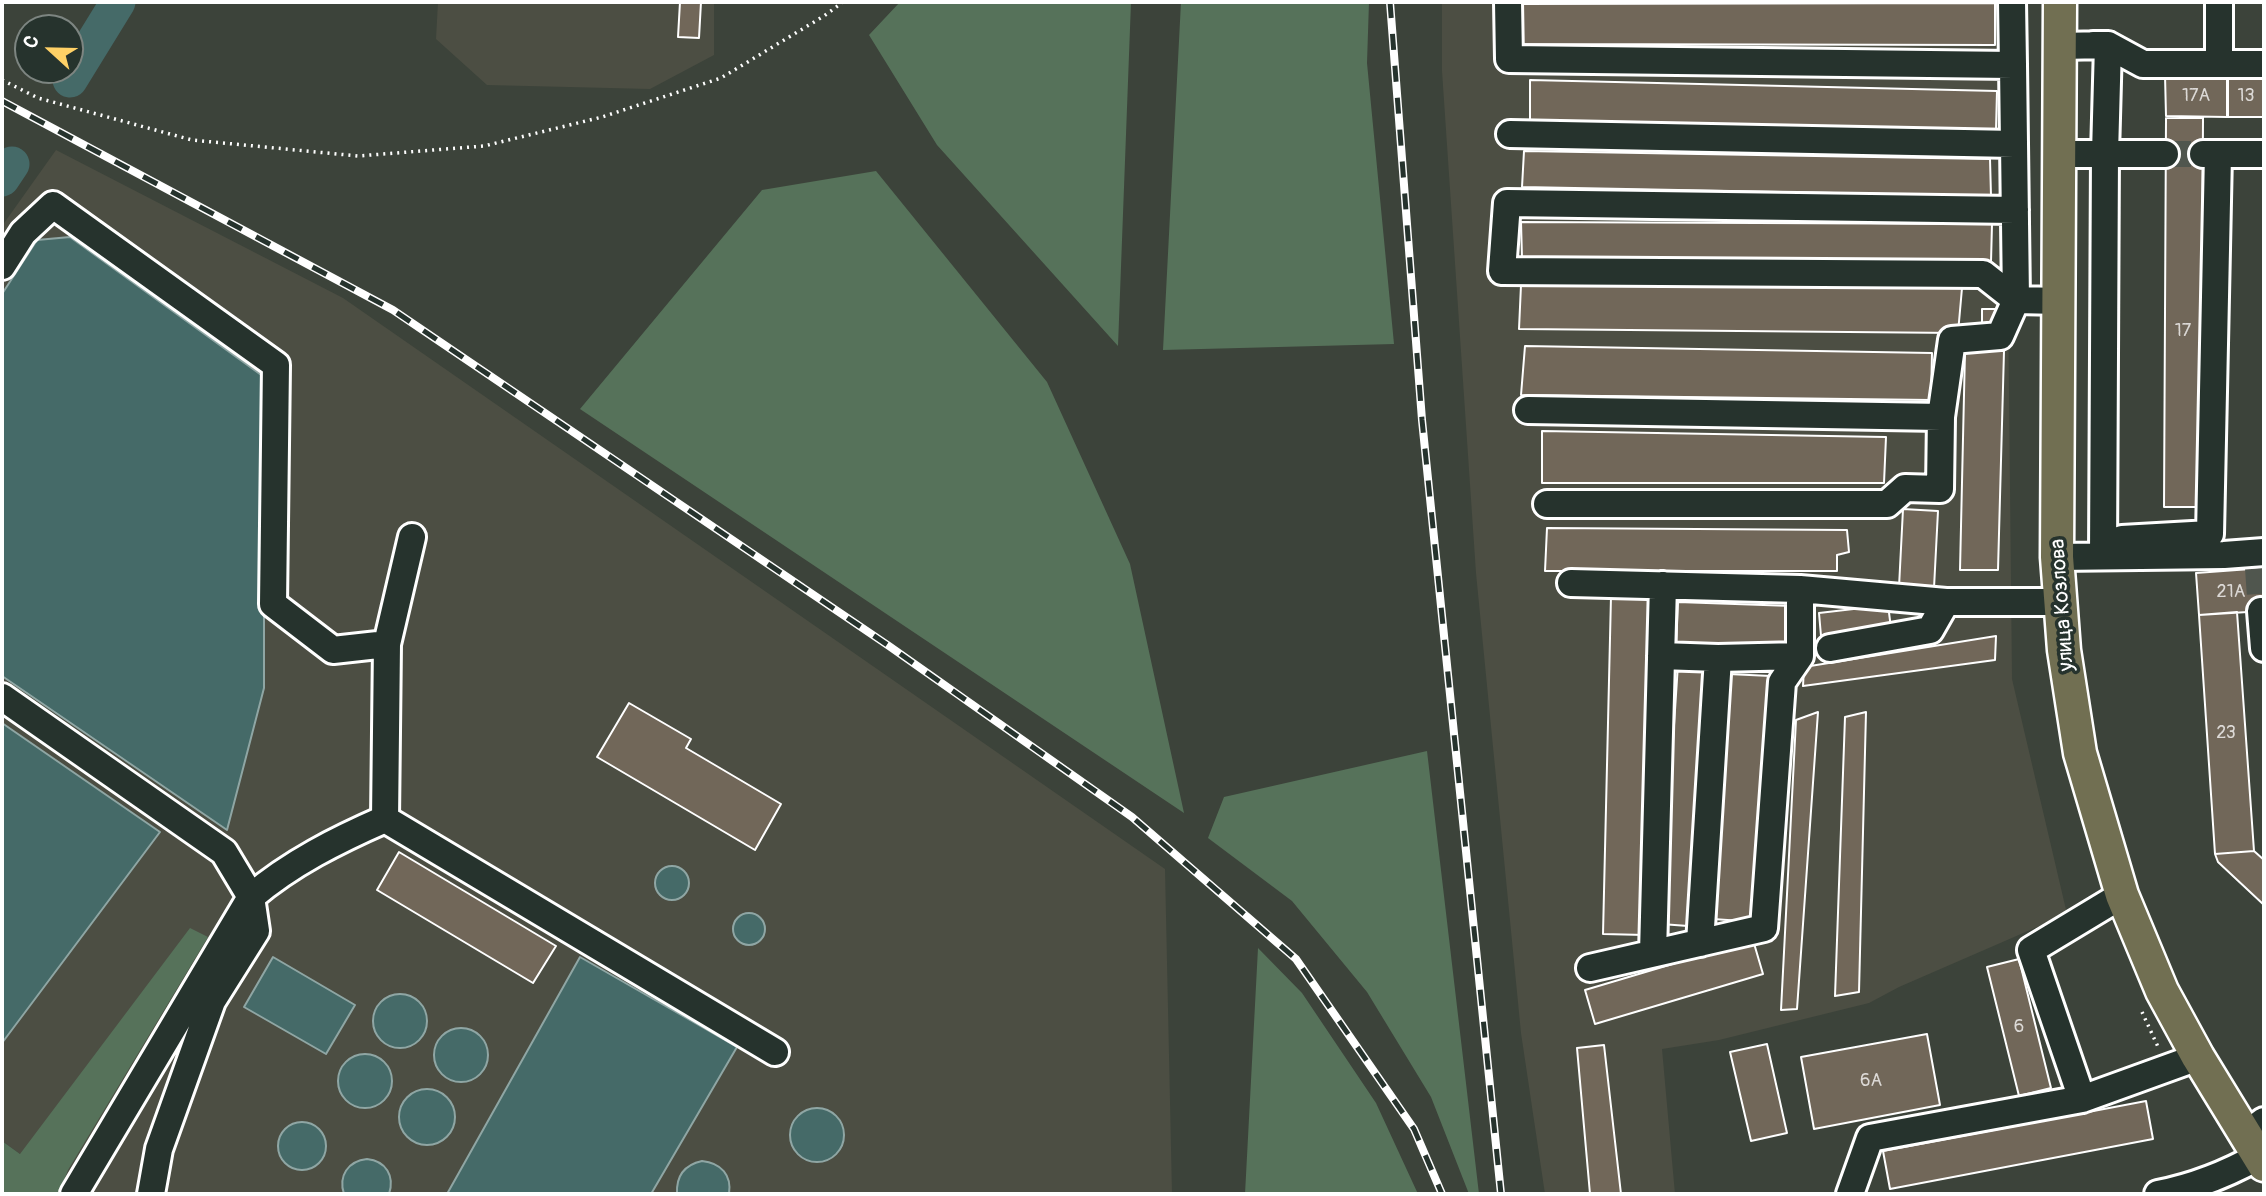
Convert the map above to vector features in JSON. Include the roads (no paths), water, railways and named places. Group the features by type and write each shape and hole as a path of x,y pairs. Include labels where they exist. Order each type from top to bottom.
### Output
{"main road":[{"name":"улица Козлова","path":"2060,2 2057,557 2064,650 2080,754 2122,895 2162,991 2198,1057 2258,1144"}],"lane":[{"path":"1508,2 1509,59 2013,65"},
{"path":"1547,504 1887,504 1905,488 1940,489 1941,417 1952,340 2000,336 2016,300 2012,2"},
{"path":"2219,2 2219,64"},
{"path":"2108,45 2105,154 2113,556"},
{"path":"2060,46 2108,45 2143,64 2264,64"},
{"path":"1510,134 2014,144"},
{"path":"2060,154 2165,154"},
{"path":"2113,556 2122,539 2210,534 2210,154 2264,154"},
{"path":"2015,210 1507,203 1502,271 1983,274 2016,300 2060,301"},
{"path":"2,266 23,233 53,205 276,365 273,604 333,650 387,644"},
{"path":"1528,410 1941,417"},
{"path":"385,819 387,644 412,537"},
{"path":"2057,557 2224,555 2260,558"},
{"path":"1571,583 1800,589 1947,602 2060,601"},
{"path":"1653,953 1662,586"},
{"path":"1590,968 1764,928 1782,682 1800,656 1800,589"},
{"path":"1830,648 1930,631 1947,602"},
{"path":"2261,611 2264,648"},
{"path":"1661,656 1800,656"},
{"path":"1700,943 1718,658"},
{"path":"2,697 224,852 251,897 256,931 212,1001 159,1149 151,1194"},
{"path":"74,1194 251,897 275,877 337,840 385,819"},
{"path":"385,819 775,1052"},
{"path":"2082,1099 2031,950 2122,895"},
{"path":"1850,1194 1870,1138 2082,1099 2198,1057"},
{"path":"2158,1194 2217,1185 2258,1144"}],"water":[{"path":"70,237 264,377 264,688 227,830 2,676 2,294 37,240"},
{"path":"2,723 160,832 2,1043"},
{"path":"672,866 684,871 689,883 684,895 672,900 660,895 655,883 660,871"},
{"path":"749,913 761,917 765,929 761,941 749,945 737,941 733,929 737,917"},
{"path":"273,957 355,1005 326,1054 244,1007"},
{"path":"580,957 737,1047 651,1194 447,1194"},
{"path":"400,994 419,1002 427,1021 419,1040 400,1048 381,1040 373,1021 381,1002"},
{"path":"461,1028 480,1036 488,1055 480,1074 461,1082 442,1074 434,1055 442,1036"},
{"path":"365,1054 384,1062 392,1081 384,1100 365,1108 346,1100 338,1081 346,1062"},
{"path":"427,1089 438,1091 447,1097 453,1106 453,1128 447,1137 438,1143 427,1145 416,1143 407,1137 401,1128 399,1117 401,1106 407,1097 416,1091"},
{"path":"817,1108 836,1116 844,1135 836,1154 817,1162 798,1154 790,1135 798,1116"},
{"path":"302,1122 319,1129 326,1146 319,1163 302,1170 285,1163 278,1146 285,1129"},
{"path":"360,1160 374,1160 387,1170 391,1181 389,1194 344,1194 342,1181 346,1170"},
{"path":"702,1161 715,1164 724,1171 729,1181 729,1194 677,1194 682,1172 690,1165"}],"waterway":[{"path":"84,57 118,2"},
{"path":"2,179 12,164"}],"tunnel":[{"path":"2165,154 2203,154"},
{"path":"2258,568 2261,611"}],"railway":[{"path":"1390,2 1422,420 1501,1194"},
{"path":"2,101 393,310 889,646 1132,817 1296,959 1414,1129 1442,1194"}]}
